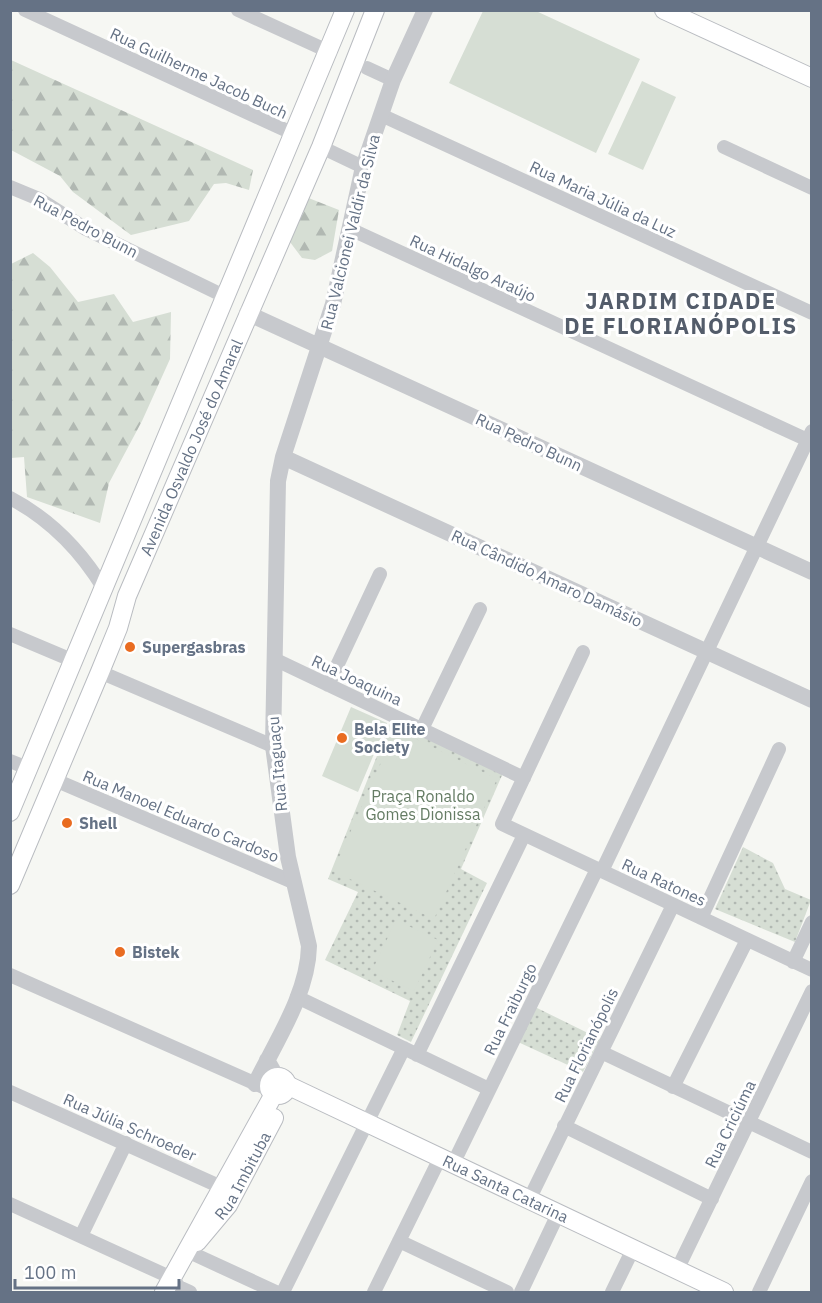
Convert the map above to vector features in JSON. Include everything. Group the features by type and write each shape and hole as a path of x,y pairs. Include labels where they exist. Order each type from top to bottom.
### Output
{"main road":[{"name":"Avenida Osvaldo José do Amaral","path":"10,812 105,589 130,520 330,52 345,10"},
{"path":"351,10 354,21 360,24 366,22 374,13"},
{"path":"664,10 812,78"},
{"name":"Avenida Osvaldo José do Amaral","path":"10,885 118,628 127,596 247,313 321,147 374,13"},
{"path":"127,596 131,569 149,529 146,520 130,520"},
{"path":"84,636 81,659 68,691 69,698 74,704 87,704"},
{"path":"168,1285 187,1251 187,1246 228,1190 275,1087"},
{"name":"Rua Santa Catarina","path":"275,1087 367,1123 724,1293"}],"street":[{"name":"Rua Guilherme Jacob Buch","path":"25,10 49,15 294,134"},
{"path":"238,10 330,52"},
{"name":"Rua Valcionei Valdir da Silva","path":"283,457 320,346 350,229 363,167 393,80 425,10"},
{"path":"367,68 393,80"},
{"name":"Rua Maria Júlia da Luz","path":"381,115 812,313"},
{"path":"321,147 363,167"},
{"path":"724,147 812,188"},
{"name":"Rua Pedro Bunn","path":"10,187 39,200 86,229 226,297"},
{"name":"Rua Hidalgo Araújo","path":"350,229 810,437"},
{"name":"Rua Pedro Bunn","path":"247,313 812,572"},
{"name":"Rua Fraiburgo","path":"374,1293 399,1241 489,1089 599,870 810,437"},
{"name":"Rua Cândido Amaro Damásio","path":"283,457 812,700"},
{"name":"Rua Itaguaçu","path":"275,1087 267,1059 297,997 307,969 309,946 283,831 273,746 277,493 283,457"},
{"path":"10,498 40,517 63,537 86,562 105,589"},
{"path":"328,685 380,574"},
{"path":"422,729 480,609"},
{"path":"10,634 74,661"},
{"path":"524,777 583,652"},
{"name":"Rua Joaquina","path":"274,659 524,777"},
{"path":"100,672 273,746"},
{"path":"701,918 779,749"},
{"path":"10,761 30,769"},
{"name":"Rua Ratones","path":"524,777 502,824 812,970"},
{"name":"Rua Manoel Eduardo Cardoso","path":"55,780 293,882"},
{"path":"417,1055 524,835"},
{"name":"Rua Florianópolis","path":"528,1200 673,905"},
{"path":"793,962 812,922"},
{"path":"673,1087 747,940"},
{"name":"Rua Santa Catarina","path":"10,975 275,1087"},
{"name":"Rua Criciúma","path":"677,1270 812,991"},
{"path":"297,997 489,1089"},
{"path":"283,1293 404,1048"},
{"path":"601,1052 812,1152"},
{"name":"Rua Júlia Schroeder","path":"10,1092 228,1190"},
{"path":"564,1126 712,1199"},
{"path":"81,1236 126,1143"},
{"path":"759,1293 812,1181"},
{"path":"10,1204 81,1236 168,1285 179,1287 190,1293"},
{"path":"521,1293 558,1214"},
{"path":"399,1241 507,1293"},
{"path":"612,1293 633,1249"},
{"path":"187,1251 276,1293"}],"green space":[{"path":"483,11 536,11 640,59 596,153 449,83"},
{"path":"11,60 253,170 249,190 226,183 214,184 189,221 131,235 73,192 60,176 11,150"},
{"path":"642,81 676,97 643,170 608,154"},
{"path":"306,197 339,210 332,251 315,260 302,258 290,242"},
{"path":"33,253 50,267 78,302 114,294 133,322 171,312 170,359 142,421 109,483 100,523 27,497 24,457 11,458 11,264"},
{"path":"351,707 387,723 358,792 322,776"},
{"name":"Praça Ronaldo Gomes Dionissa","path":"392,718 503,773 461,869 487,883 411,1042 397,1035 410,1001 325,960 358,892 328,879"},
{"path":"396,729 497,779 434,919 333,871"},
{"path":"743,847 773,863 785,889 811,900 795,942 715,909"},
{"path":"396,920 438,940 414,991 372,971"},
{"path":"535,1007 600,1039 583,1072 518,1042"}],"place":[{"name":"Supergasbras","path":"130,647"},
{"name":"Bela Elite Society","path":"342,738"},
{"name":"Shell","path":"67,823"},
{"name":"Bistek","path":"120,952"}],"district":[{"name":"JARDIM CIDADE DE FLORIANÓPOLIS","path":"681,312"}]}
